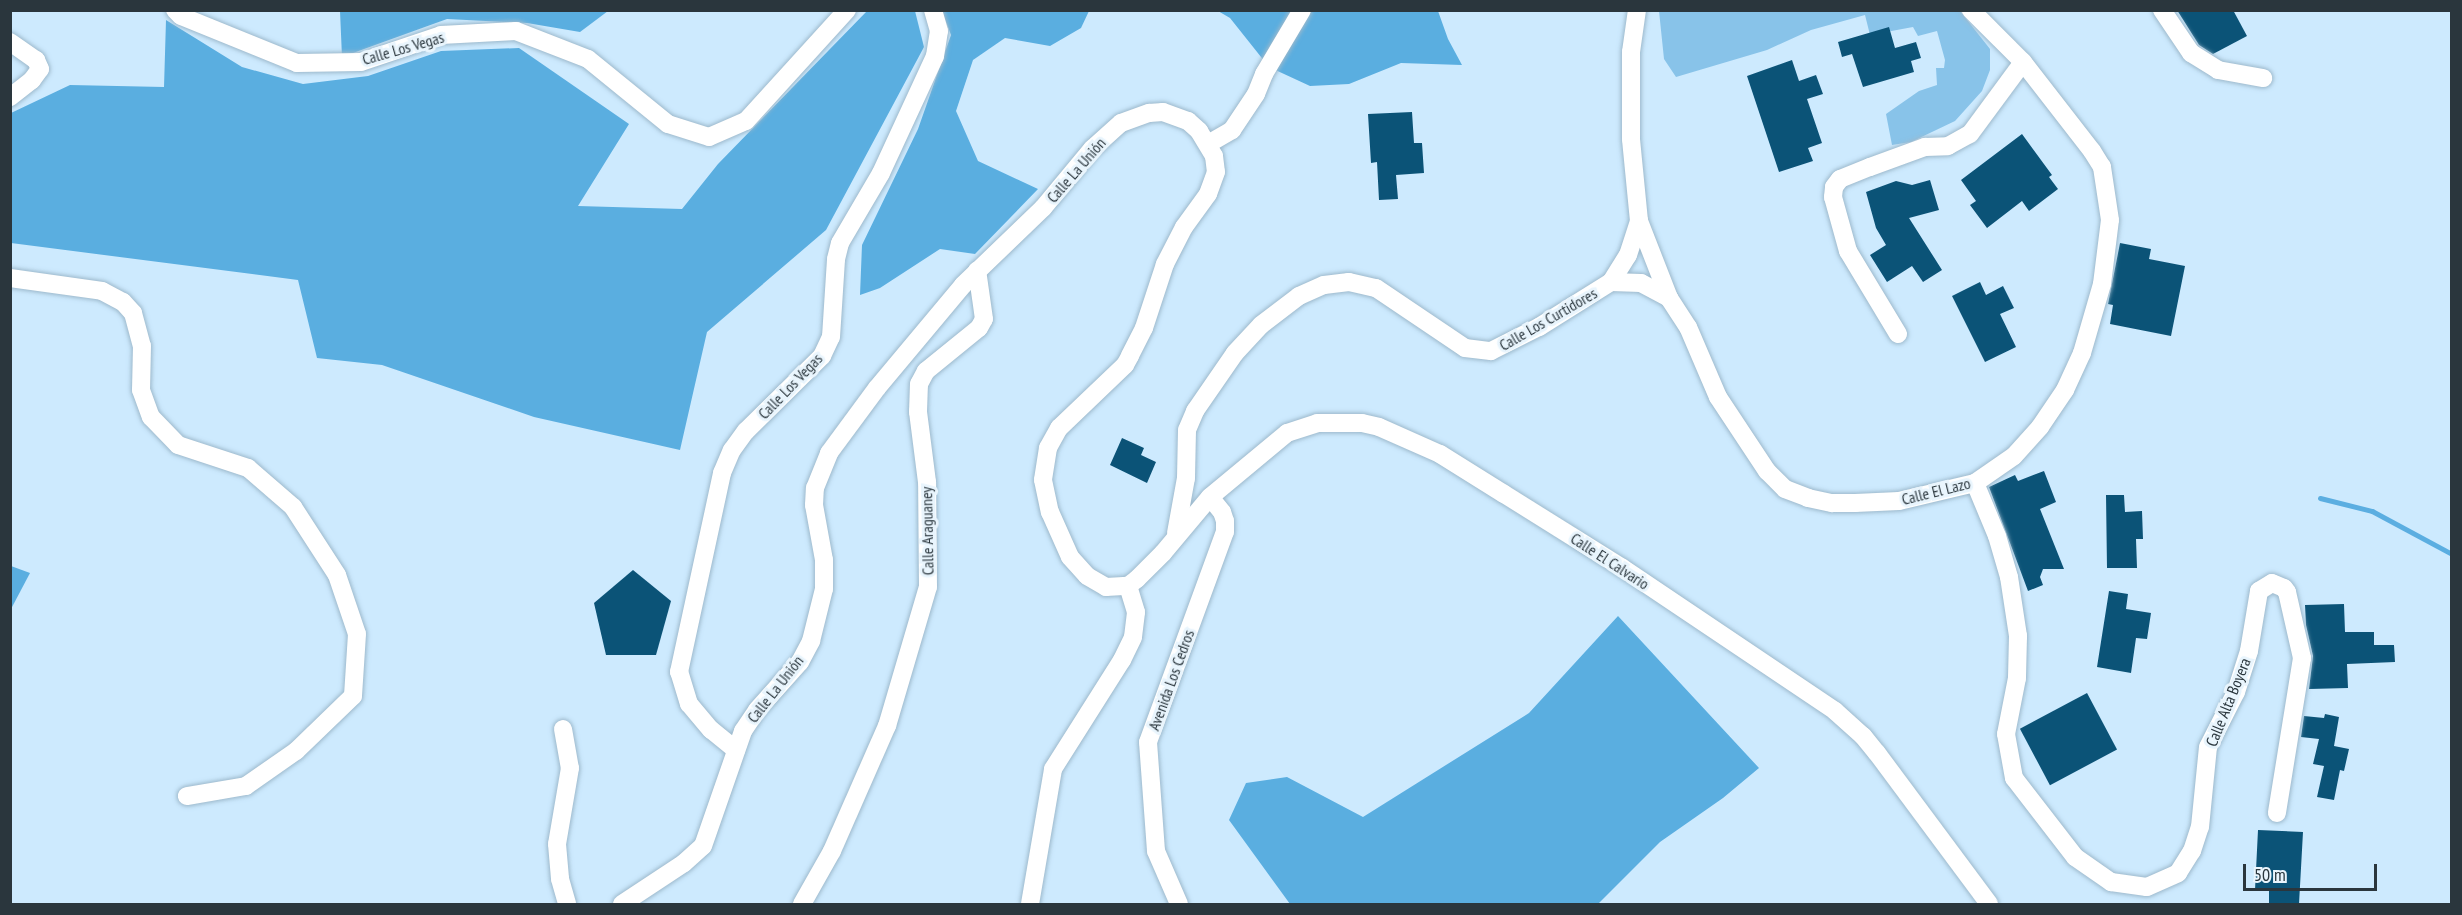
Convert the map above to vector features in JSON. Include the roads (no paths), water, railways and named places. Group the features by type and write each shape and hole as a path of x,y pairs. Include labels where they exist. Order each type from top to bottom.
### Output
{"street":[{"name":"Calle Los Vegas","path":"175,10 181,16 297,63 361,62 441,35 516,31 588,59 668,124 709,137 746,121 847,10"},
{"name":"Calle Los Vegas","path":"736,750 711,730 688,704 679,672 722,473 732,450 746,431 822,356 831,337 836,259 840,243 881,173 935,57 939,31 933,10"},
{"path":"1208,144 1232,130 1256,94 1264,74 1302,10"},
{"name":"Calle Los Curtidores","path":"1173,540 1179,525 1186,478 1187,430 1212,383 1261,324 1299,296 1324,285 1349,282 1376,288 1397,299 1465,348 1491,351 1539,327 1611,282 1628,255 1639,221 1631,139 1631,52 1637,10"},
{"name":"Calle El Lazo","path":"1639,221 1669,298 1688,327 1718,397 1767,471 1785,489 1816,500 1856,503 1899,501 1975,483 2014,456 2040,427 2065,390 2082,353 2102,284 2110,220 2102,167 2023,62 1971,10"},
{"path":"2162,10 2191,53 2218,70 2263,78"},
{"path":"10,42 36,60 40,69 32,80 10,97"},
{"path":"1898,334 1848,251 1833,197 1834,187 1840,179 1870,167 1925,147 1948,146 1970,134 2023,62"},
{"name":"Calle La Unión","path":"622,904 684,863 703,846 742,731 757,710 800,662 811,641 824,589 824,560 814,505 814,488 820,470 877,388 978,270 1043,208 1092,148 1121,123 1149,113 1163,112 1175,114 1188,121 1208,144 1214,156 1214,182 1184,227 1165,264 1137,343 1125,365 1059,428 1048,448 1044,470 1044,491 1050,512 1070,557 1097,583 1106,588 1128,586"},
{"name":"Calle Araguaney","path":"802,904 832,851 888,726 928,587 927,482 918,412 919,384 926,371 979,328 984,319 978,270"},
{"path":"10,278 102,291 123,302 133,313 142,346 141,390 152,417 178,445 248,468 293,507 337,575 357,634 352,696 296,751 246,786 187,796"},
{"path":"1611,282 1641,283 1669,298"},
{"name":"Calle El Calvario","path":"1173,540 1210,497 1267,447 1300,427 1326,422 1362,423 1413,440 1621,567 1850,723 1877,753 1989,904"},
{"path":"1186,478 1192,490 1200,496 1210,497"},
{"name":"Calle Alta Boyera","path":"1975,483 1997,536 2009,577 2018,636 2017,678 2006,734 2014,778 2075,857 2111,882 2147,887 2178,873 2192,851 2200,827 2208,747 2236,692 2249,651 2259,591 2272,583 2287,592 2302,658 2277,813"},
{"name":"Avenida Los Cedros","path":"1179,904 1156,850 1148,742 1162,729 1225,532 1222,512 1210,497"},
{"path":"1030,904 1053,769 1122,660 1133,637 1136,612 1128,586 1148,571 1173,540"},
{"path":"563,729 570,768 557,844 560,879 567,904"}],"waterway":[{"path":"2320,498 2372,511 2452,554"}]}
